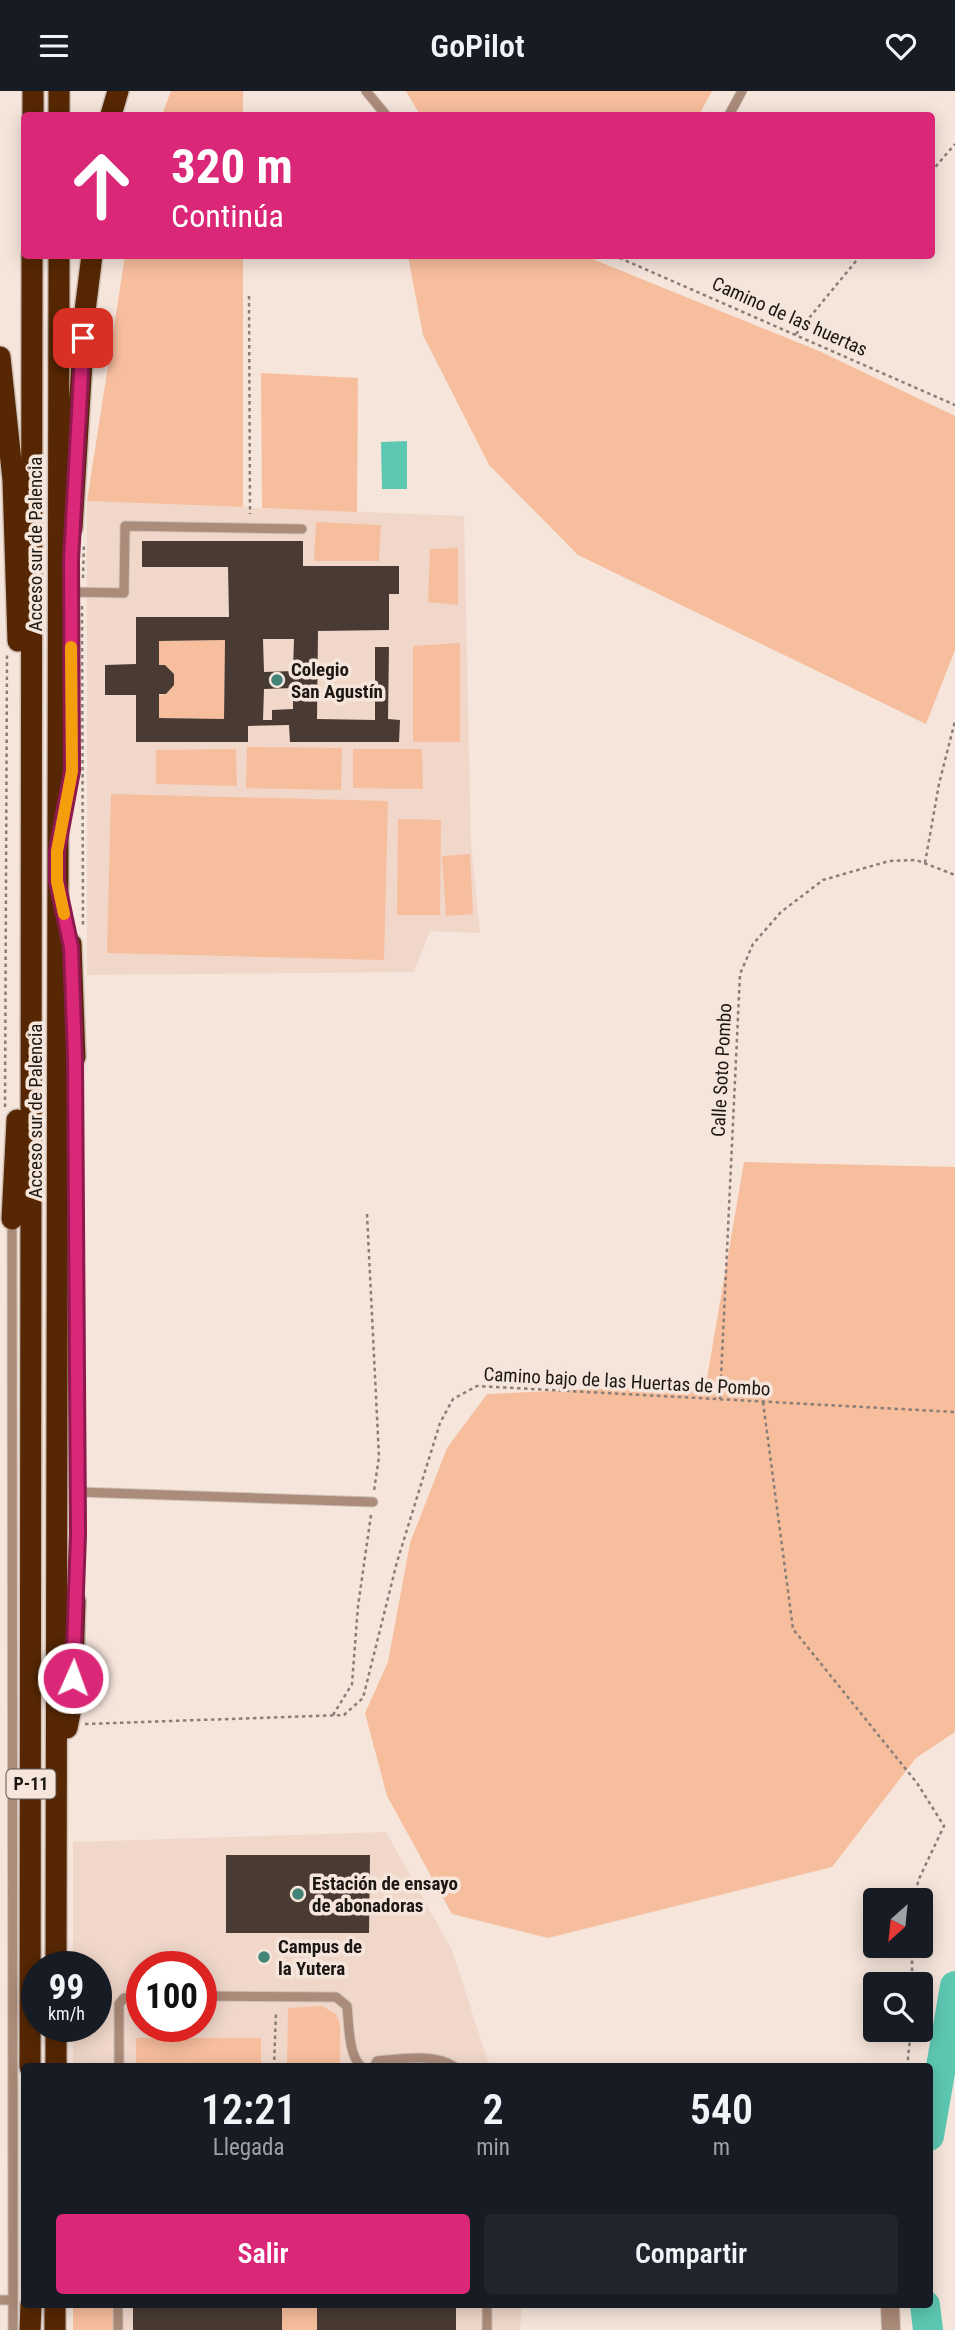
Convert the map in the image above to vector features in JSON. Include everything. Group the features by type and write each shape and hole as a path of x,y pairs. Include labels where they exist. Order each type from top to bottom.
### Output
{"highway":[{"path":"33,91 33,112"},
{"path":"59,91 59,112"},
{"path":"112,112 118,91"},
{"name":"Acceso sur de Palencia","path":"30,2063 32,259"},
{"name":"Acceso sur de Palencia","path":"56,1951 59,259"},
{"path":"57,851 72,771 71,592 74,470 85,311 92,259"},
{"path":"0,357 14,504 19,681 18,867 32,956 20,1052 12,1219"},
{"path":"57,881 71,947 75,1057"},
{"path":"57,1789 72,1703 75,1601"},
{"path":"56,2042 56,2063"},
{"path":"23,2308 30,2330"},
{"path":"55,2308 55,2330"}],"street":[{"path":"890,2308 891,2330"}],"lane":[{"path":"366,91 384,112"},
{"path":"731,112 742,91"},
{"path":"71,592 124,593 125,526 302,529"},
{"path":"75,1057 78,1492 75,1601"},
{"path":"12,1219 21,2210"},
{"path":"0,1370 12,1369"},
{"path":"78,1492 373,1501"},
{"path":"217,1996 336,1997 347,2006 354,2056 359,2063"},
{"path":"119,2063 119,2004 126,1998"},
{"path":"376,2063 428,2059 450,2063"},
{"path":"0,2300 21,2303"},
{"path":"13,2330 21,2306"},
{"path":"118,2308 118,2330"},
{"path":"487,2308 488,2330"}],"path":[{"path":"935,167 955,144"},
{"name":"Camino de las huertas","path":"622,259 955,405"},
{"path":"796,334 859,259"},
{"path":"249,296 248,499 252,528"},
{"path":"925,863 939,784 955,721"},
{"name":"Calle Soto Pombo","path":"720,1399 740,974 752,944 781,912 823,880 889,861 916,860 955,875"},
{"path":"333,1715 352,1684 358,1606 379,1457 366,1214"},
{"name":"Camino bajo de las Huertas de Pombo","path":"68,1724 344,1715 363,1698 397,1562 440,1423 453,1399 477,1386 955,1412"},
{"path":"763,1402 793,1629 916,1783 944,1826 918,1881 917,1888"},
{"path":"274,2063 276,1997"},
{"path":"907,2063 910,2042"}],"shaded area":[{"path":"171,91 243,91 243,112 163,112"},
{"path":"406,91 712,91 701,112 418,112"},
{"path":"125,259 243,259 243,507 87,501"},
{"path":"409,259 592,259 819,351 955,416 955,650 926,724 578,555 489,465 423,335"},
{"path":"261,373 358,378 357,512 262,508"},
{"name":"Colegio San Agustín","path":"87,501 464,516 471,845 480,933 430,931 414,972 87,975"},
{"path":"316,522 381,525 379,561 314,561"},
{"path":"458,548 458,605 428,602 430,549"},
{"path":"225,640 224,719 159,718 159,695 166,694 174,685 174,674 165,665 159,665 159,641"},
{"path":"460,643 460,742 413,742 413,646"},
{"path":"247,747 342,748 341,790 246,788"},
{"path":"236,749 237,786 156,784 156,750"},
{"path":"353,749 422,749 423,789 353,788"},
{"path":"111,794 388,801 384,960 107,953"},
{"path":"398,819 441,820 440,915 397,915"},
{"path":"470,854 473,914 446,916 442,856"},
{"path":"744,1162 955,1167 955,1732 916,1758 832,1867 548,1938 452,1914 387,1796 365,1713 388,1662 410,1543 447,1448 487,1394 706,1384"},
{"name":"Campus de la Yutera","path":"386,1832 451,1948 489,2063 73,2063 73,2042 112,2042 112,1951 73,1951 73,1842"},
{"path":"322,2006 336,2014 340,2024 340,2063 287,2063 288,2008"},
{"path":"217,2038 261,2038 261,2063 136,2063 136,2042 217,2042"},
{"path":"73,2308 522,2308 520,2330 73,2330"},
{"path":"73,2308 113,2308 113,2330 73,2330"},
{"path":"282,2308 317,2308 317,2330 282,2330"}],"water":[{"path":"407,441 407,489 382,489 381,442"}],"building":[{"path":"142,541 303,541 303,566 399,566 399,594 389,594 389,630 318,631 317,719 375,720 375,647 389,647 388,719 400,720 399,742 290,742 289,725 248,726 248,742 136,742 136,695 105,695 105,665 136,664 136,617 229,617 228,567 142,567","holes":["263,639 294,639 293,671 264,672","225,640 224,719 159,718 159,694 166,694 174,685 174,674 165,665 159,665 159,641","293,688 293,709 272,710 272,720 263,720 264,689"]},
{"name":"Estación de ensayo de abonadoras","path":"226,1855 370,1855 369,1933 226,1933"},
{"path":"133,2308 282,2308 282,2330 133,2330"},
{"path":"317,2308 456,2308 456,2330 317,2330"}],"waterway":[{"path":"933,2113 955,1986"},
{"path":"925,2308 928,2330"}],"slow traffic":[{"path":"64,914 57,881 57,851 72,771 71,647"}],"place":[{"name":"Colegio San Agustín","path":"277,680"},
{"name":"Estación de ensayo de abonadoras","path":"298,1894"},
{"name":"Campus de la Yutera","path":"264,1957"}],"route":[{"path":"73,1678 78,1555 75,1057 71,947 57,881 57,851 72,771 71,560 83,338"}]}
